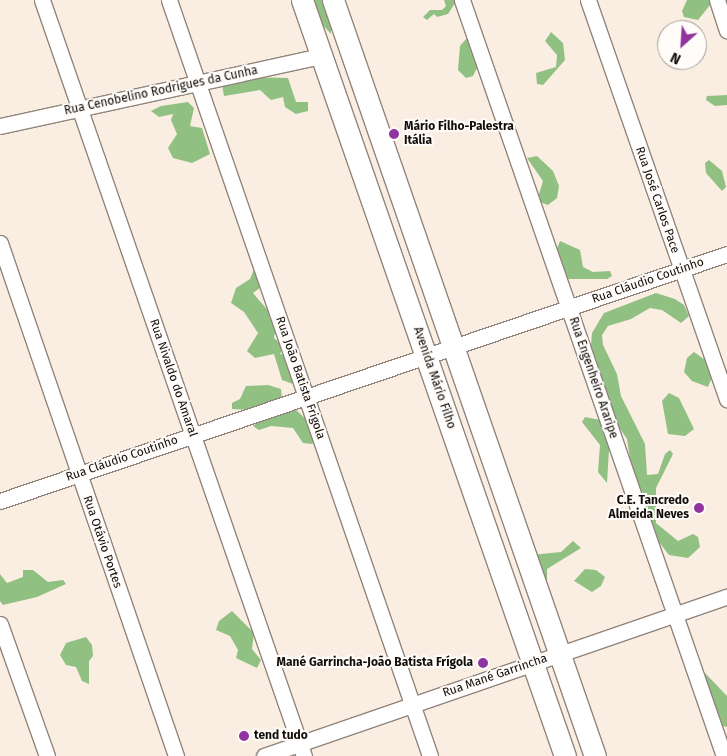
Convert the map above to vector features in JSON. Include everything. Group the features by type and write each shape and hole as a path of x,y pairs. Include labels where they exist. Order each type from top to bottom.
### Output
{"main road":[{"name":"Avenida Mário Filho","path":"302,0 565,756"},
{"path":"333,0 594,756"}],"street":[{"name":"Rua Nivaldo do Amaral","path":"42,0 302,750"},
{"name":"Rua João Batista Frigola","path":"169,0 430,756"},
{"name":"Rua Engenheiro Araripe","path":"462,0 724,756"},
{"name":"Rua José Carlos Pace","path":"588,0 727,400"},
{"path":"716,0 727,30"},
{"name":"Rua Cenobelino Rodrigues da Cunha","path":"0,126 322,56"},
{"name":"Rua Otávio Portes","path":"0,243 176,756"},
{"name":"Rua Cláudio Coutinho","path":"0,501 192,434 427,358 727,254"},
{"name":"Rua Mané Garrincha","path":"264,756 302,750 413,705 727,597"},
{"path":"0,624 47,756"}],"green space":[{"path":"315,0 331,0 331,34 319,21"},
{"path":"444,0 457,0 448,14 437,17 434,14 427,20 423,17 430,10 442,10 446,6"},
{"path":"687,0 714,0 698,20 684,17 682,11"},
{"path":"551,32 563,43 565,60 543,85 537,84 536,73 556,67 557,55 545,41"},
{"path":"467,38 478,66 473,76 466,78 458,70 460,46"},
{"path":"246,77 288,78 296,102 308,102 308,111 296,114 285,107 283,97 271,100 260,90 224,96 222,85"},
{"path":"727,95 727,105 715,106 706,100 707,96"},
{"path":"188,102 194,108 190,126 202,128 210,154 192,163 173,158 168,148 177,134 171,120 173,114 159,117 151,111 161,106"},
{"path":"537,156 553,171 559,186 557,198 548,205 537,201 543,181 527,158"},
{"path":"709,160 722,171 726,187 722,191 706,173 705,163"},
{"path":"560,241 580,250 583,267 593,272 610,271 612,276 607,279 565,279 556,251"},
{"path":"255,267 264,285 253,293 271,314 269,317 276,327 274,338 284,347 280,354 288,356 295,382 293,384 282,380 274,354 255,358 247,351 258,333 244,312 231,303 236,288 250,279"},
{"path":"656,293 675,299 684,305 689,316 681,323 662,310 650,308 631,319 608,326 602,335 603,345 617,374 621,396 645,444 647,475 658,474 665,454 670,450 673,454 656,488 656,523 678,541 693,534 698,537 700,547 688,558 669,555 655,537 643,493 632,472 627,439 614,420 591,345 592,333 604,313"},
{"path":"694,352 708,362 712,377 708,387 692,381 684,372 687,358"},
{"path":"268,385 281,389 282,399 252,410 232,409 232,403 240,399 246,386"},
{"path":"669,393 679,398 694,429 685,436 668,434 662,401"},
{"path":"287,409 295,409 308,421 315,440 312,444 303,443 293,428 271,426 259,430 253,426 261,419"},
{"path":"585,417 600,420 610,433 607,483 598,472 600,445 582,422"},
{"path":"573,541 581,548 547,569 547,583 544,585 531,555 561,552"},
{"path":"585,569 596,570 605,577 601,586 592,592 574,581"},
{"path":"23,570 33,570 48,582 63,580 66,584 37,597 3,605 0,601 0,574 7,583 23,577"},
{"path":"232,611 254,633 252,649 261,660 257,668 236,658 238,650 230,636 216,630 219,621"},
{"path":"86,637 92,645 93,656 89,661 89,684 82,681 76,667 66,665 60,655 66,643"},
{"path":"705,673 727,696 727,727 719,725 708,686 701,677"}],"place":[{"name":"Mário Filho-Palestra Itália","path":"394,134"},
{"name":"C.E. Tancredo Almeida Neves","path":"699,508"},
{"name":"Mané Garrincha-João Batista Frígola","path":"483,663"},
{"name":"tend tudo","path":"244,736"}]}
